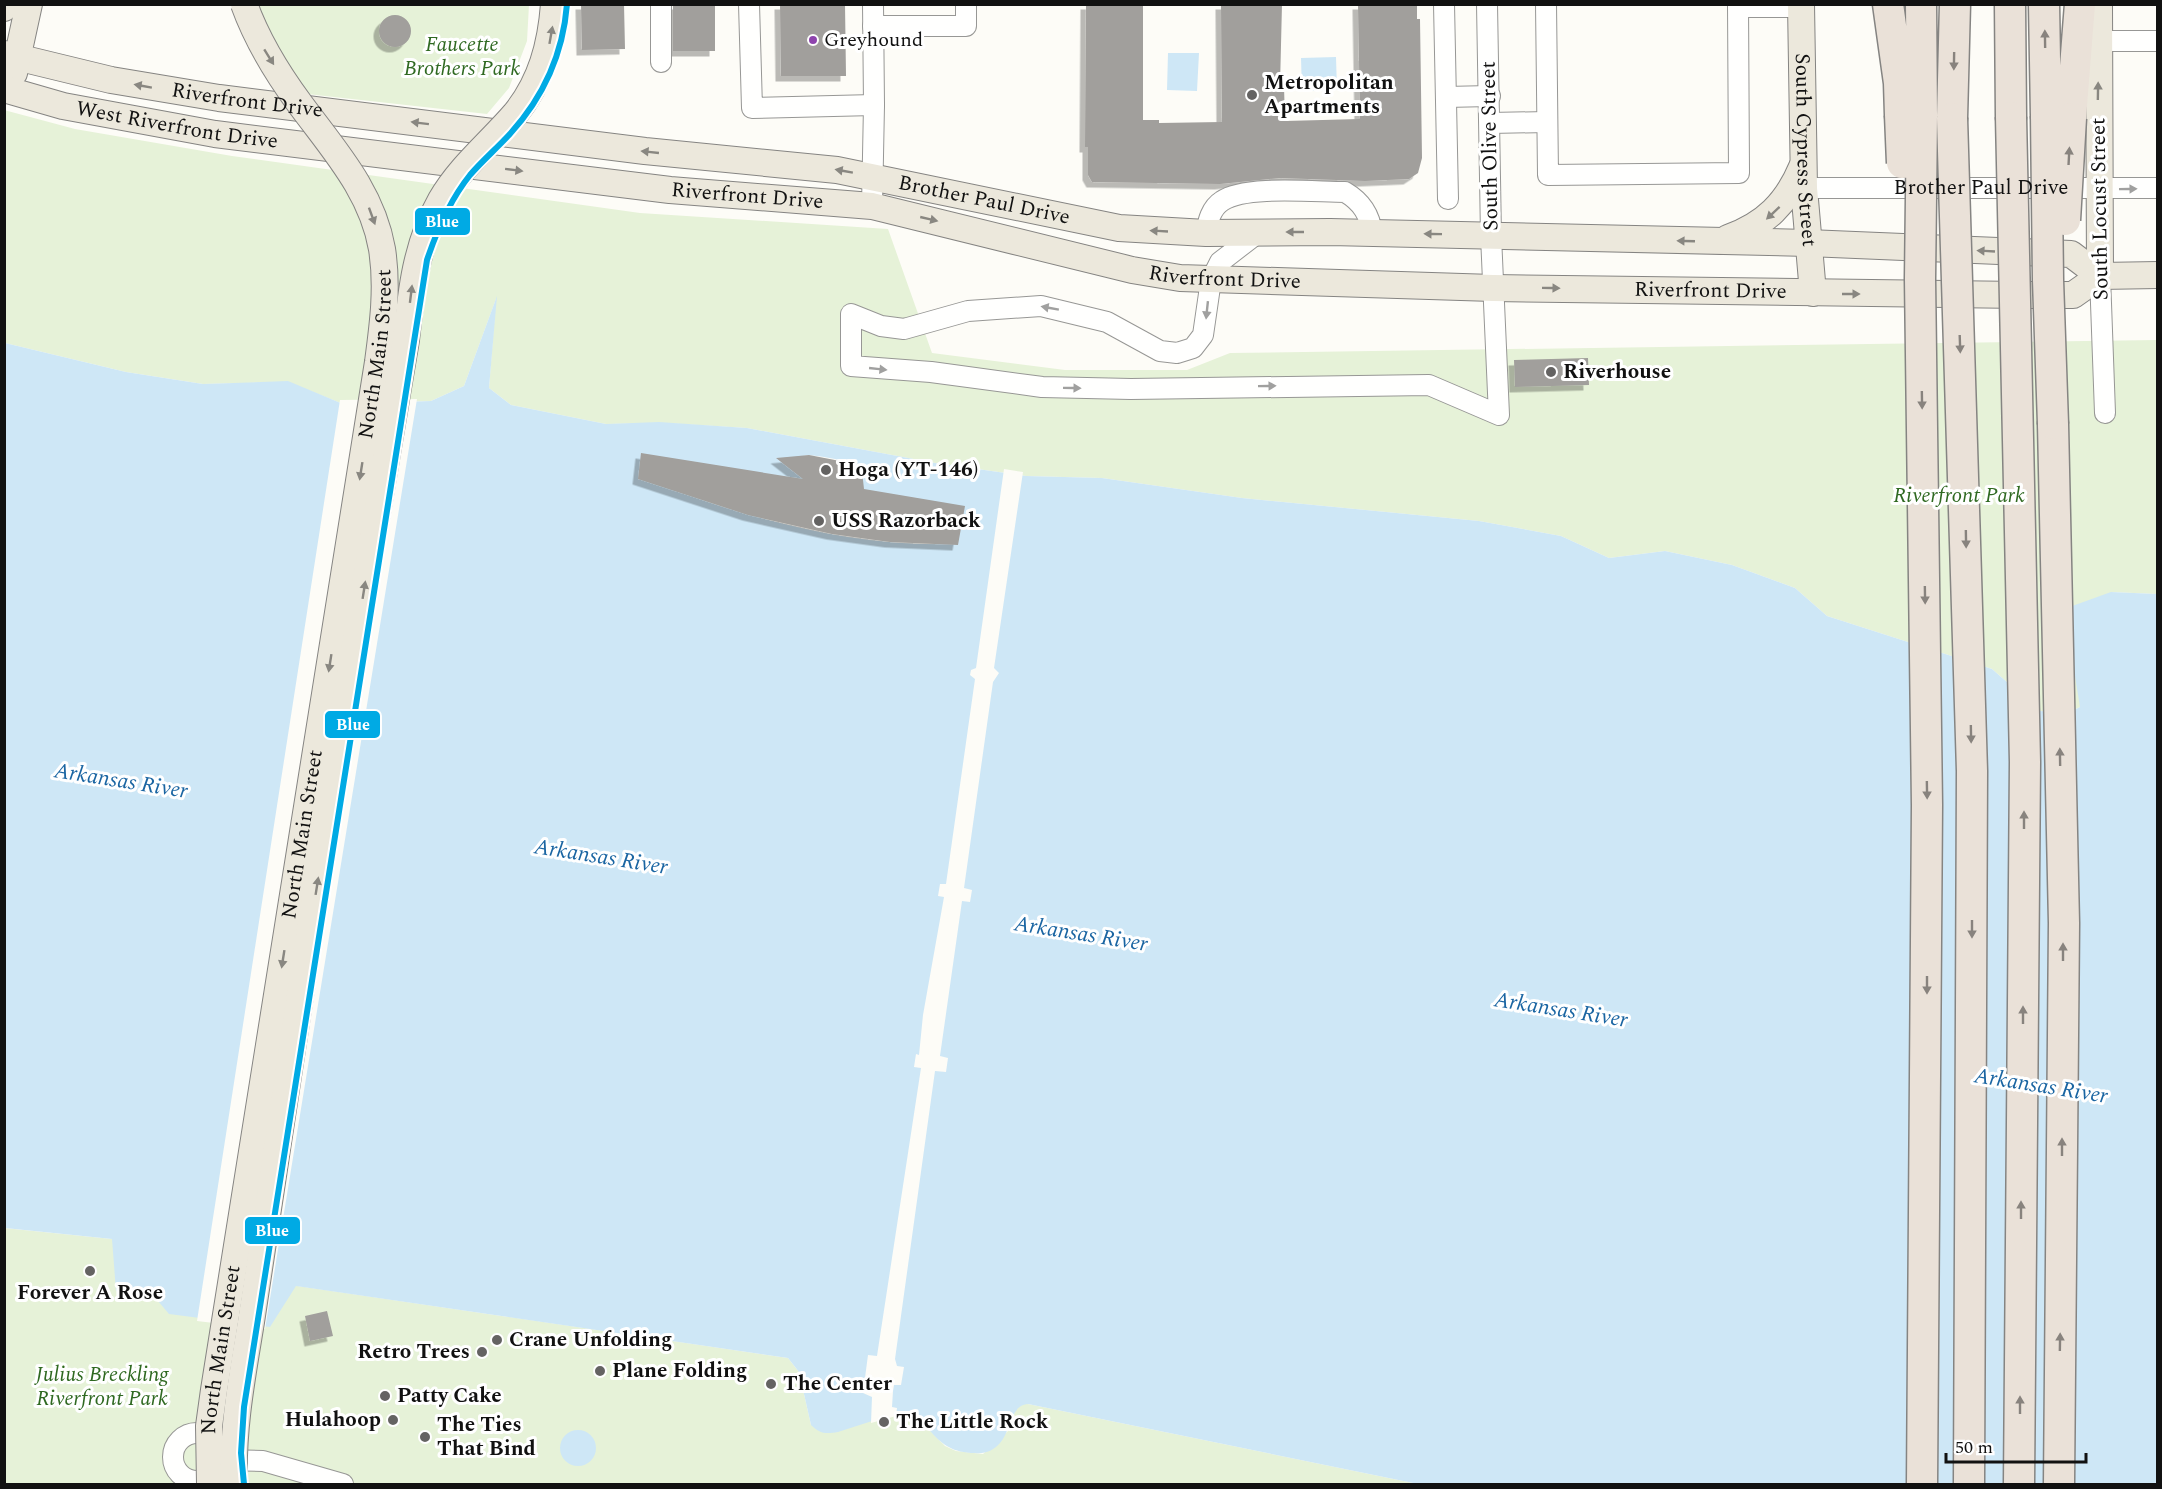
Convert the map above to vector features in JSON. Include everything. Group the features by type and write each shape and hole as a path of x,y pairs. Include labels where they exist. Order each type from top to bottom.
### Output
{"highway":[{"path":"1888,4 1899,83 1911,116"},
{"path":"1920,4 1911,116 1907,259 1920,279 1927,805 1922,1485"},
{"path":"1955,4 1952,118 1972,771 1969,1485"},
{"path":"2010,4 2025,762 2019,1485"},
{"path":"2044,4 2059,117"},
{"path":"2059,1485 2064,923 2048,280 2059,117 2079,4"}],"main road":[{"path":"4,8 8,4"},
{"path":"7,90 11,56 28,4"},
{"name":"North Main Street","path":"210,1485 209,1426 214,1390 378,363 384,318 385,276 373,217 360,188 267,54 252,27 244,4"},
{"name":"North Main Street","path":"234,1485 233,1444 236,1406 251,1322 335,763 406,340 413,276 420,250 441,201 463,170 515,114 535,82 548,48 554,4"},
{"name":"South Locust Street","path":"2098,4 2100,276"},
{"name":"South Cypress Street","path":"1801,6 1803,176 1814,293"},
{"name":"Riverfront Drive","path":"11,56 161,90 478,130"},
{"name":"West Riverfront Drive","path":"7,90 63,106 130,120 215,134 352,150"},
{"name":"Brother Paul Drive","path":"478,130 645,151 837,170 1107,226 1206,233 1491,236"},
{"name":"Riverfront Drive","path":"352,150 670,190 872,206 1132,270 1210,280 1493,288 2073,295 2100,276"},
{"path":"1719,242 1761,224 1774,212 1803,176"},
{"path":"1491,236 1808,243 2071,255 2100,276 2157,275"}],"street":[{"path":"661,4 661,62"},
{"path":"749,4 752,108 874,105"},
{"path":"872,206 873,4"},
{"path":"873,26 966,26 966,4"},
{"path":"1444,4 1448,199"},
{"name":"South Olive Street","path":"1210,280 1203,335 1193,348 1177,353 1160,351 1107,322 1087,315 1041,306 954,314 904,328 881,326 851,314 851,366 931,372 1042,387 1131,389 1429,385 1499,415 1491,236 1487,4"},
{"path":"1546,4 1548,175 1739,173 1738,6 1801,6"},
{"path":"2099,41 2157,41"},
{"path":"1446,97 1490,96"},
{"path":"1490,123 1547,122"},
{"name":"Brother Paul Drive","path":"1803,176 2099,189 2157,188"},
{"path":"1206,233 1210,215 1220,201 1241,192 1345,192 1355,198 1370,217 1372,233"},
{"path":"1210,280 1220,262 1259,232"},
{"name":"South Locust Street","path":"2100,276 2105,413"},
{"path":"220,1460 263,1461 343,1485"}],"green space":[{"name":"Faucette Brothers Park","path":"257,5 529,5 527,41 509,88 487,114 307,94 272,44"},
{"name":"Riverfront Park","path":"4,110 75,129 232,156 640,213 888,229 932,353 1065,370 1187,370 1230,353 2157,340 2157,594 2111,592 2080,707 2068,713 2040,711 1992,669 1827,616 1795,588 1732,565 1665,551 1609,558 1561,536 1479,521 1242,498 1102,478 1026,476 935,463 747,428 665,423 606,424 511,405 489,388 496,299 464,386 431,401 343,404 288,382 203,384 126,372 5,343"},
{"name":"Julius Breckling Riverfront Park","path":"4,1228 112,1239 291,1285 788,1358 799,1372 811,1425 869,1421 900,1412 910,1413 945,1446 956,1451 983,1454 1008,1431 1016,1408 1021,1404 1028,1404 1418,1484 4,1483"}],"water":[{"path":"1168,53 1199,53 1197,91 1167,90"},
{"path":"1336,57 1337,90 1302,91 1301,58"},
{"name":"Arkansas River","path":"497,296 489,388 511,405 606,424 659,422 747,428 935,463 1026,476 1102,478 1242,498 1479,521 1561,536 1609,558 1665,551 1732,565 1795,588 1827,616 1992,669 2040,711 2068,713 2080,707 2064,609 2111,592 2157,594 2157,1484 1418,1484 1028,1404 1022,1405 1014,1414 1004,1438 995,1448 975,1453 949,1447 911,1415 900,1412 838,1432 820,1432 811,1425 799,1372 788,1358 296,1286 270,1327 169,1314 153,1295 116,1291 112,1239 5,1228 5,343 126,372 203,384 288,381 343,404 431,401 464,386","holes":["809,455 847,463 860,470 863,475 860,479 779,460","697,498 946,544 882,541 819,532 757,517"]},
{"path":"578,1430 590,1436 596,1448 590,1460 578,1466 566,1460 560,1448 566,1436"}],"pier":[{"path":"417,399 265,1329 197,1321 340,400"},
{"path":"1004,469 1023,472 994,668 999,673 993,682 964,888 972,890 970,902 962,901 940,1056 948,1058 946,1072 935,1071 895,1359 897,1366 904,1367 901,1385 894,1385 893,1391 892,1407 897,1408 896,1416 871,1423 872,1397 863,1393 868,1355 877,1356 921,1068 914,1067 916,1054 919,1055 923,1015 944,897 938,896 940,884 946,884 975,679 970,675 971,670 976,668"}],"building":[{"path":"581,4 624,4 625,49 582,50"},
{"path":"673,4 715,4 715,51 673,51"},
{"name":"Greyhound","path":"780,4 845,4 846,76 781,76"},
{"name":"Metropolitan Apartments","path":"1086,4 1143,4 1143,120 1159,120 1159,123 1222,122 1221,4 1282,4 1280,86 1284,86 1285,121 1360,119 1358,4 1417,4 1417,19 1420,19 1422,158 1418,173 1409,179 1365,181 1280,178 1220,184 1092,182 1088,175 1088,147 1085,147"},
{"path":"395,15 406,20 411,31 406,42 395,47 384,42 379,31 384,20"},
{"name":"Riverhouse","path":"1588,358 1589,385 1515,387 1514,360"},
{"path":"641,453 803,479 776,458 809,455 840,461 862,471 864,489 965,506 958,545 890,542 832,534 748,515 638,479"},
{"path":"327,1311 333,1336 310,1341 305,1316"}],"transit line":[{"name":"Blue","path":"244,1484 241,1453 244,1407 427,260 456,195 475,170 521,121 541,91 556,58 565,23 567,4"}],"place":[{"name":"Greyhound","path":"813,40"},
{"name":"Metropolitan Apartments","path":"1252,95"},
{"name":"Riverhouse","path":"1551,372"},
{"name":"Hoga (YT-146)","path":"826,470"},
{"name":"USS Razorback","path":"819,521"},
{"name":"Forever A Rose","path":"90,1271"},
{"name":"Crane Unfolding","path":"497,1340"},
{"name":"Retro Trees","path":"482,1352"},
{"name":"Plane Folding","path":"600,1371"},
{"name":"The Center","path":"771,1384"},
{"name":"Patty Cake","path":"385,1396"},
{"name":"Hulahoop","path":"393,1420"},
{"name":"The Little Rock","path":"884,1422"},
{"name":"The Ties That Bind","path":"425,1437"}]}
